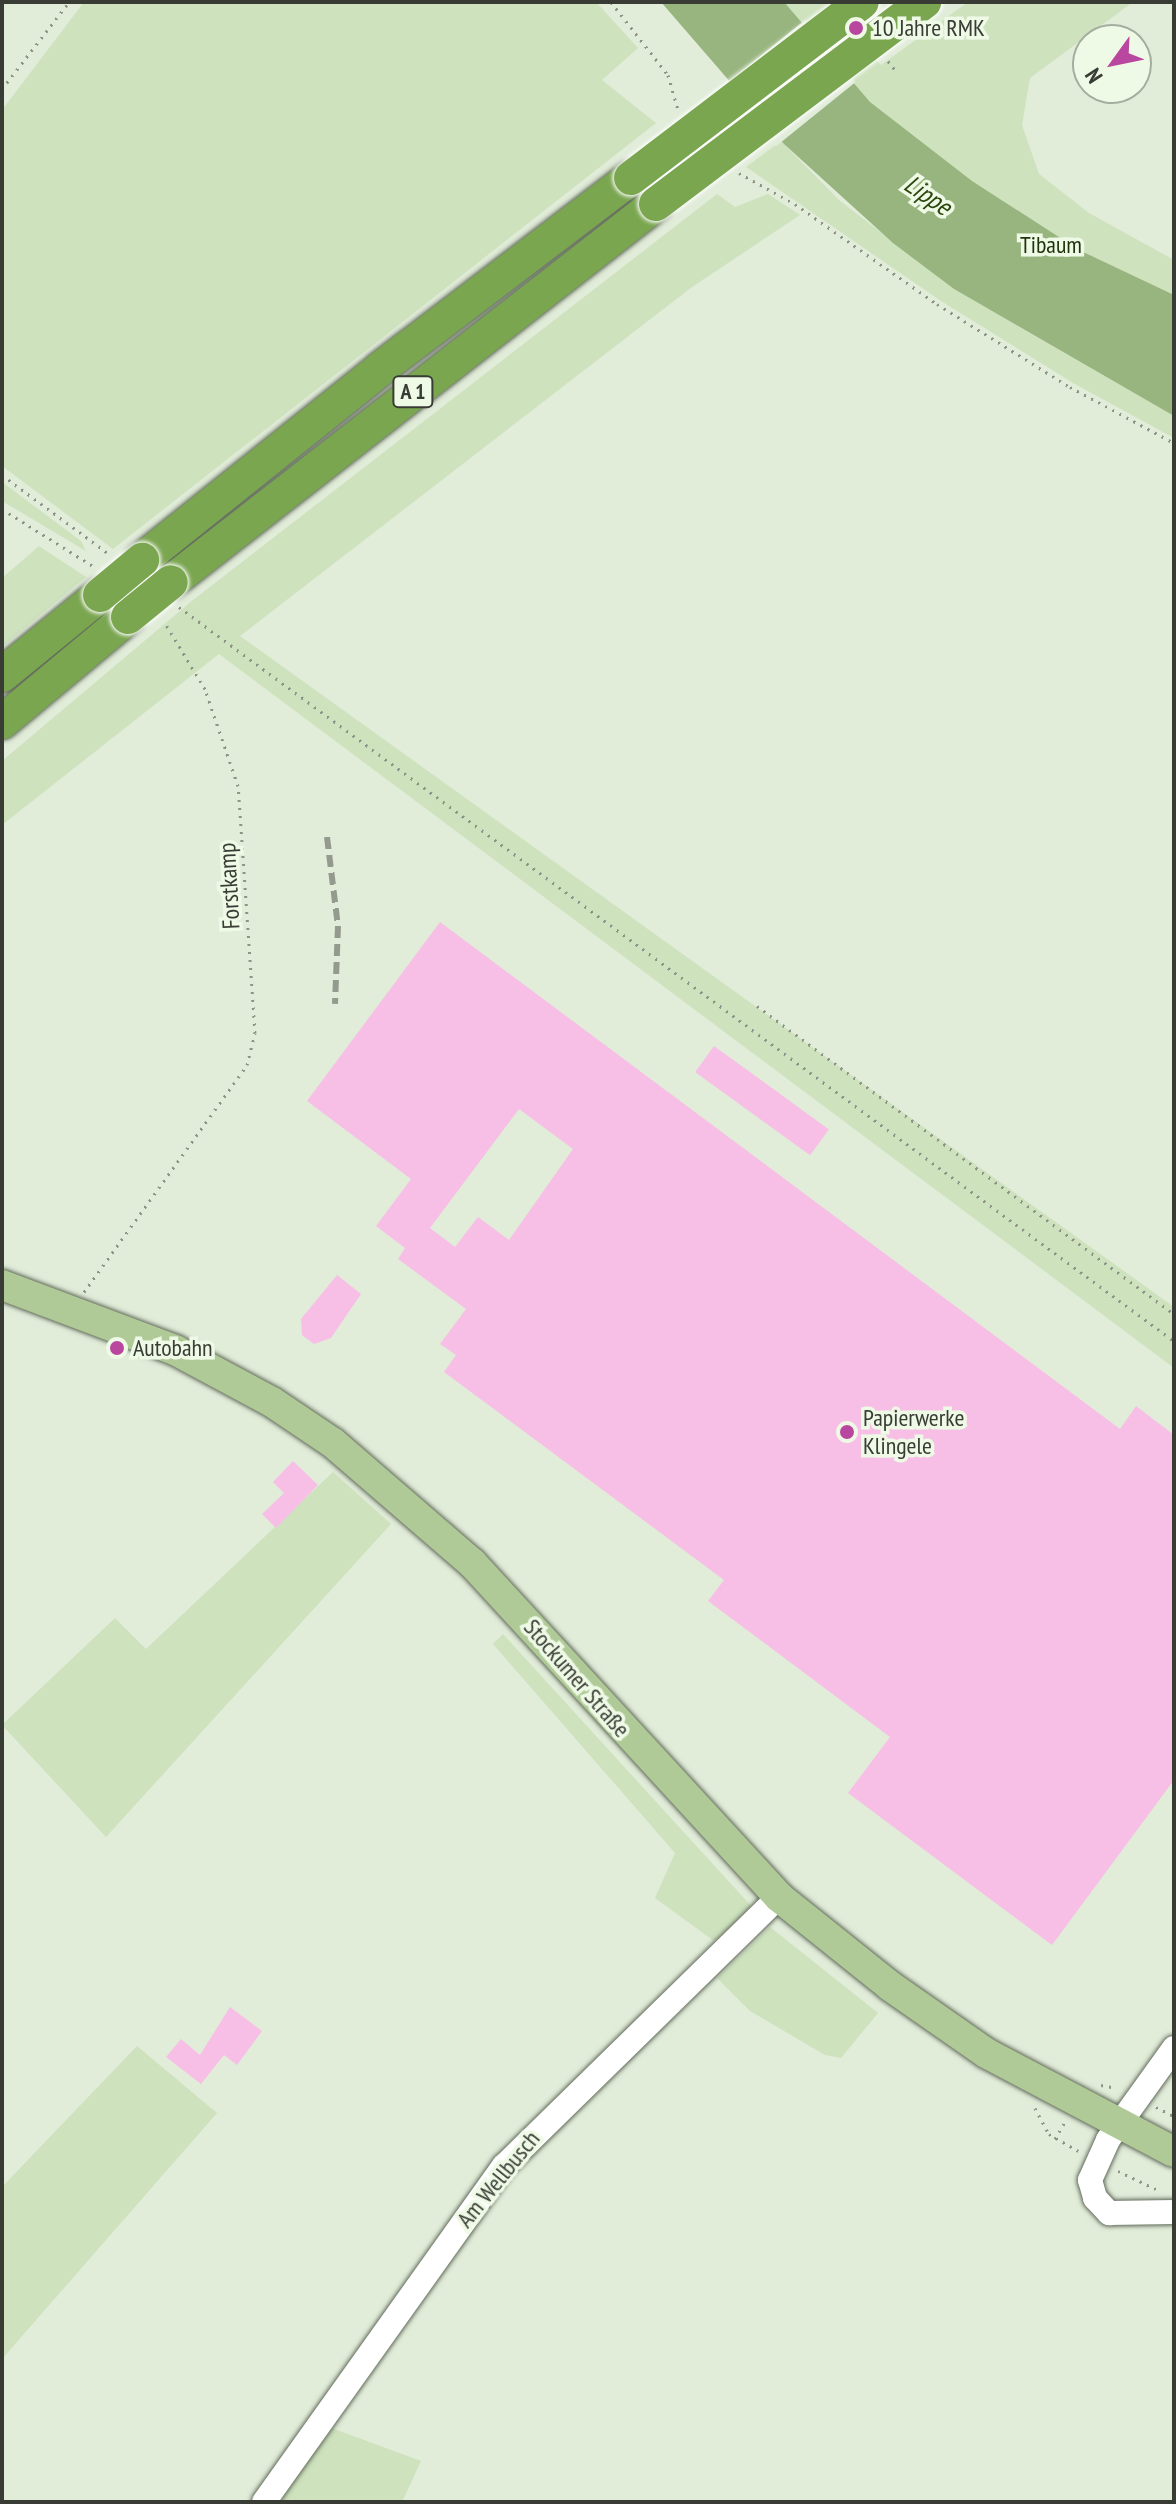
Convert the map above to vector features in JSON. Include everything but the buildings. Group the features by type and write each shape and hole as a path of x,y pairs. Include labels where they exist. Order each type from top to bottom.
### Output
{"highway":[{"name":"A 1","path":"2,675 98,582 862,2"},
{"name":"A 1","path":"2,722 128,617 170,590 656,204 924,2"}],"main road":[{"name":"Stockumer Straße","path":"2,1285 74,1308 175,1350 272,1402 382,1481 518,1610 667,1781 779,1897 890,1986 986,2053 1117,2126 1174,2152"}],"street":[{"name":"Am Wellbusch","path":"264,2502 504,2166 779,1897"},
{"path":"1174,2048 1117,2126 1092,2173 1095,2198 1119,2216 1174,2212"}],"path":[{"path":"2,89 69,2"},
{"path":"611,2 641,34"},
{"path":"795,204 937,304 1070,387 1174,443"},
{"path":"2,475 130,560"},
{"path":"2,509 98,582"},
{"path":"170,590 1174,1341"},
{"name":"Forstkamp","path":"74,1308 247,1065 255,1033 238,786 205,689 163,620"},
{"path":"757,1006 1174,1314"}],"green space":[{"path":"84,2 596,2 638,48 602,80 656,123 113,549 2,466 2,110"},
{"name":"Tibaum","path":"717,2 831,2 826,7 881,65 968,2 1133,2 1103,24 1072,24 1072,47 1030,78 1022,125 1039,174 1089,213 1174,260 1174,363"},
{"path":"781,141 839,200 954,289 1174,416 1174,438 1073,383 941,301 746,167"},
{"path":"717,194 735,207 768,194 800,215 692,287 240,636 1174,1307 1174,1368 219,654 2,825 2,761 193,600"},
{"path":"2,482 81,541 86,551 2,501"},
{"path":"39,546 86,577 2,647 2,578"},
{"path":"333,1472 391,1524 106,1837 2,1725 115,1618 146,1649"},
{"path":"503,1634 753,1908 714,1941 655,1898 675,1853 493,1644"},
{"path":"770,1927 878,2013 841,2058 825,2055 750,2011 717,1978"},
{"path":"137,2046 217,2113 2,2359 2,2187"},
{"path":"326,2426 421,2461 402,2502 272,2502"}],"water":[{"name":"Lippe","path":"661,2 784,2 870,102 972,181 1079,250 1174,295 1174,416 954,289 893,243 784,144"}],"pier":[{"path":"805,20 855,82 776,146 726,84"}],"railway":[{"path":"327,837 338,926 335,1004"}],"place":[{"name":"10 Jahre RMK","path":"856,28"},
{"name":"Autobahn","path":"117,1348"},
{"name":"Papierwerke Klingele","path":"847,1432"}]}
